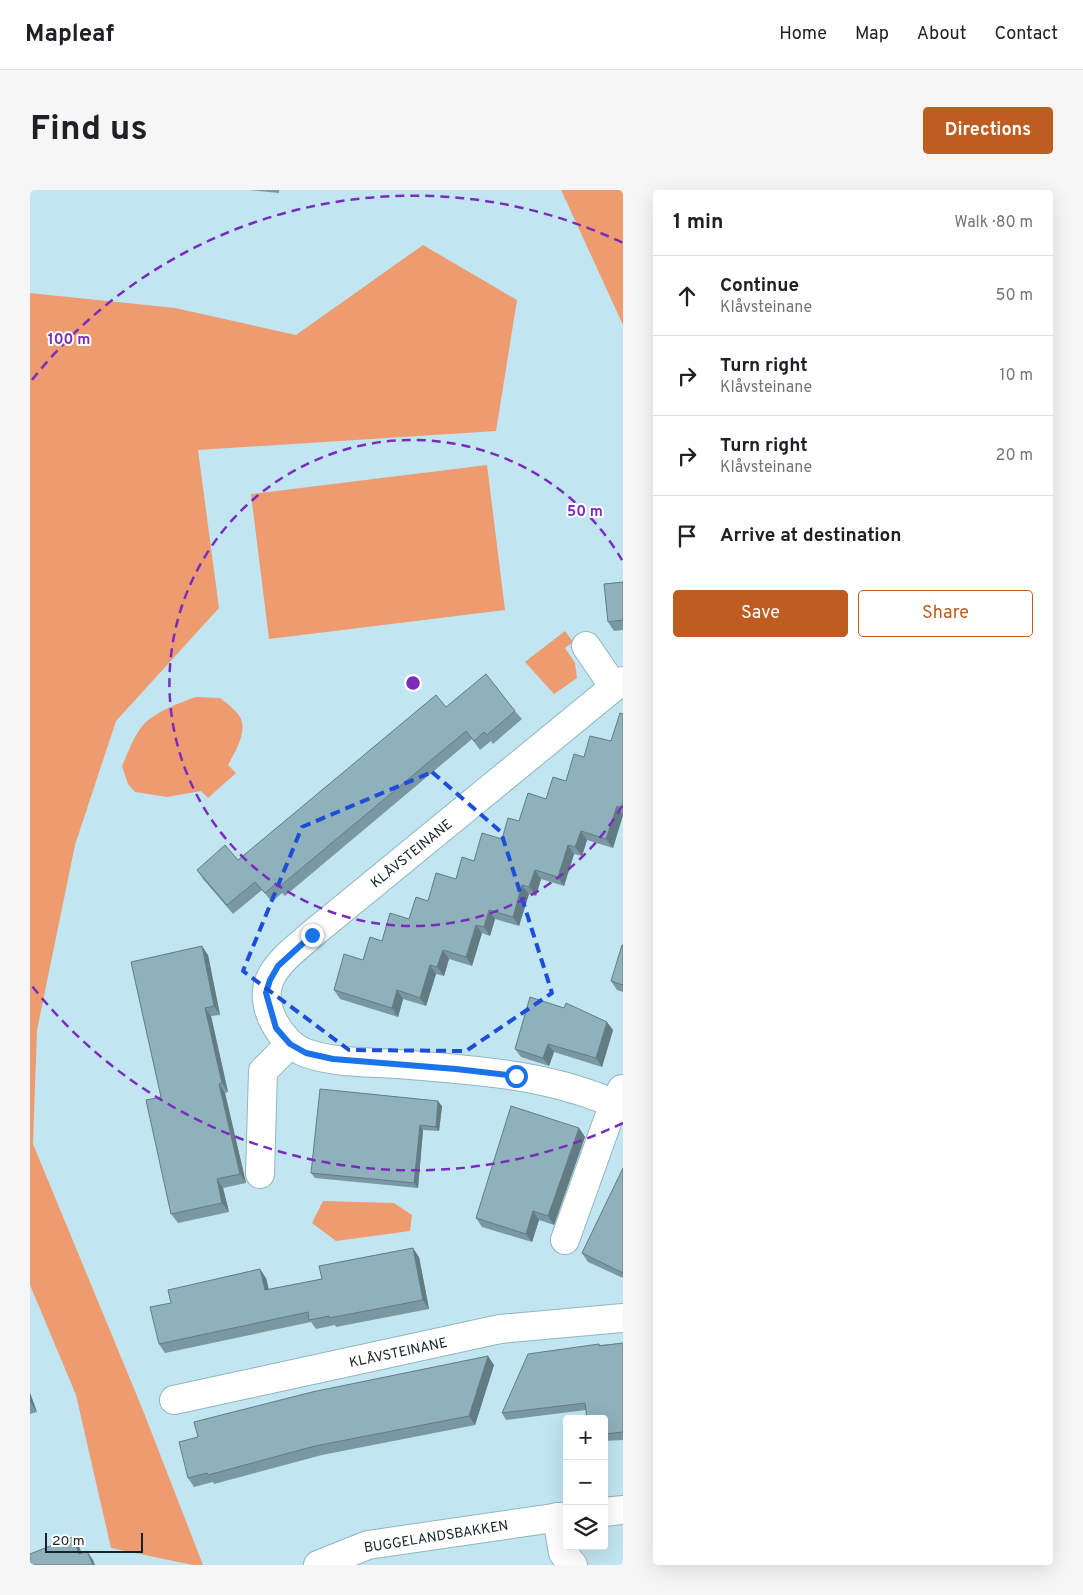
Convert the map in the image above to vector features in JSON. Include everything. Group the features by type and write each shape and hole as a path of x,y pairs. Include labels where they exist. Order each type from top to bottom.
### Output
{"street":[{"name":"KLÅVSTEINANE","path":"586,646 618,684 312,935 278,966 270,980 266,993 276,1028 290,1044 306,1053 333,1059 516,1076 562,1085 620,1100"},
{"path":"260,1174 262,1071 290,1044"},
{"path":"565,1240 620,1100"},
{"name":"KLÅVSTEINANE","path":"174,1400 500,1329 623,1318"},
{"path":"608,1512 623,1510"},
{"name":"BUGGELANDSBAKKEN","path":"318,1565 368,1545 562,1516 563,1554 573,1565"}],"highlighted area":[{"path":"432,772 501,832 552,993 466,1051 349,1050 243,971 302,827"}],"shaded area":[{"path":"561,190 623,190 623,325 568,205"},
{"path":"423,245 517,300 496,431 198,450 219,608 116,721 75,845 37,1030 33,1144 142,1408 203,1565 193,1565 111,1548 76,1395 30,1285 30,293 175,308 296,335"},
{"path":"487,465 505,610 269,639 251,494"},
{"path":"565,631 573,642 565,648 575,663 577,678 554,694 525,662"},
{"path":"196,697 220,698 240,717 242,735 228,765 236,773 208,798 201,791 167,797 135,792 128,784 122,766 137,733 155,715"},
{"path":"323,1201 394,1203 412,1215 410,1231 336,1241 312,1223"}],"building":[{"path":"623,582 623,620 608,622 604,584"},
{"path":"486,674 515,711 487,735 484,732 474,741 466,731 279,887 276,884 265,893 255,882 227,905 197,870 225,845 238,860 436,695 446,707"},
{"path":"620,713 623,714 623,803 621,808 617,806 606,839 581,831 575,847 568,845 558,877 535,870 529,887 522,885 513,917 489,910 484,927 476,925 466,957 443,950 437,967 430,965 420,998 397,990 392,1008 334,990 344,954 363,960 370,937 382,941 390,913 409,919 416,897 428,901 436,873 456,879 462,857 474,861 482,833 502,839 508,818 519,821 528,793 546,799 553,777 566,781 574,754 584,757 590,736 611,741"},
{"path":"623,945 623,985 611,981"},
{"path":"202,946 214,1006 205,1008 222,1083 219,1084 240,1174 217,1179 222,1203 171,1214 146,1100 161,1097 131,962"},
{"path":"530,997 564,1008 566,1003 607,1022 596,1058 548,1044 543,1058 515,1049"},
{"path":"320,1089 438,1101 436,1127 420,1125 414,1183 311,1173"},
{"path":"511,1106 579,1128 548,1216 533,1211 526,1234 476,1218"},
{"path":"623,1168 623,1273 582,1253"},
{"path":"413,1248 423,1300 329,1318 329,1316 309,1320 308,1312 159,1344 150,1307 171,1303 168,1290 260,1269 265,1290 322,1279 319,1266"},
{"path":"623,1343 623,1432 608,1434 608,1415 586,1415 585,1403 502,1413 528,1354 599,1344 599,1346"},
{"path":"488,1356 469,1416 315,1446 208,1475 207,1473 188,1478 179,1442 198,1437 194,1422 312,1392"},
{"path":"73,1537 79,1554 87,1551 93,1565 30,1565 30,1554"}],"route":[{"path":"312,935 278,966 270,980 266,993 268,1006 276,1028 290,1044 306,1053 333,1059 516,1076"}]}
